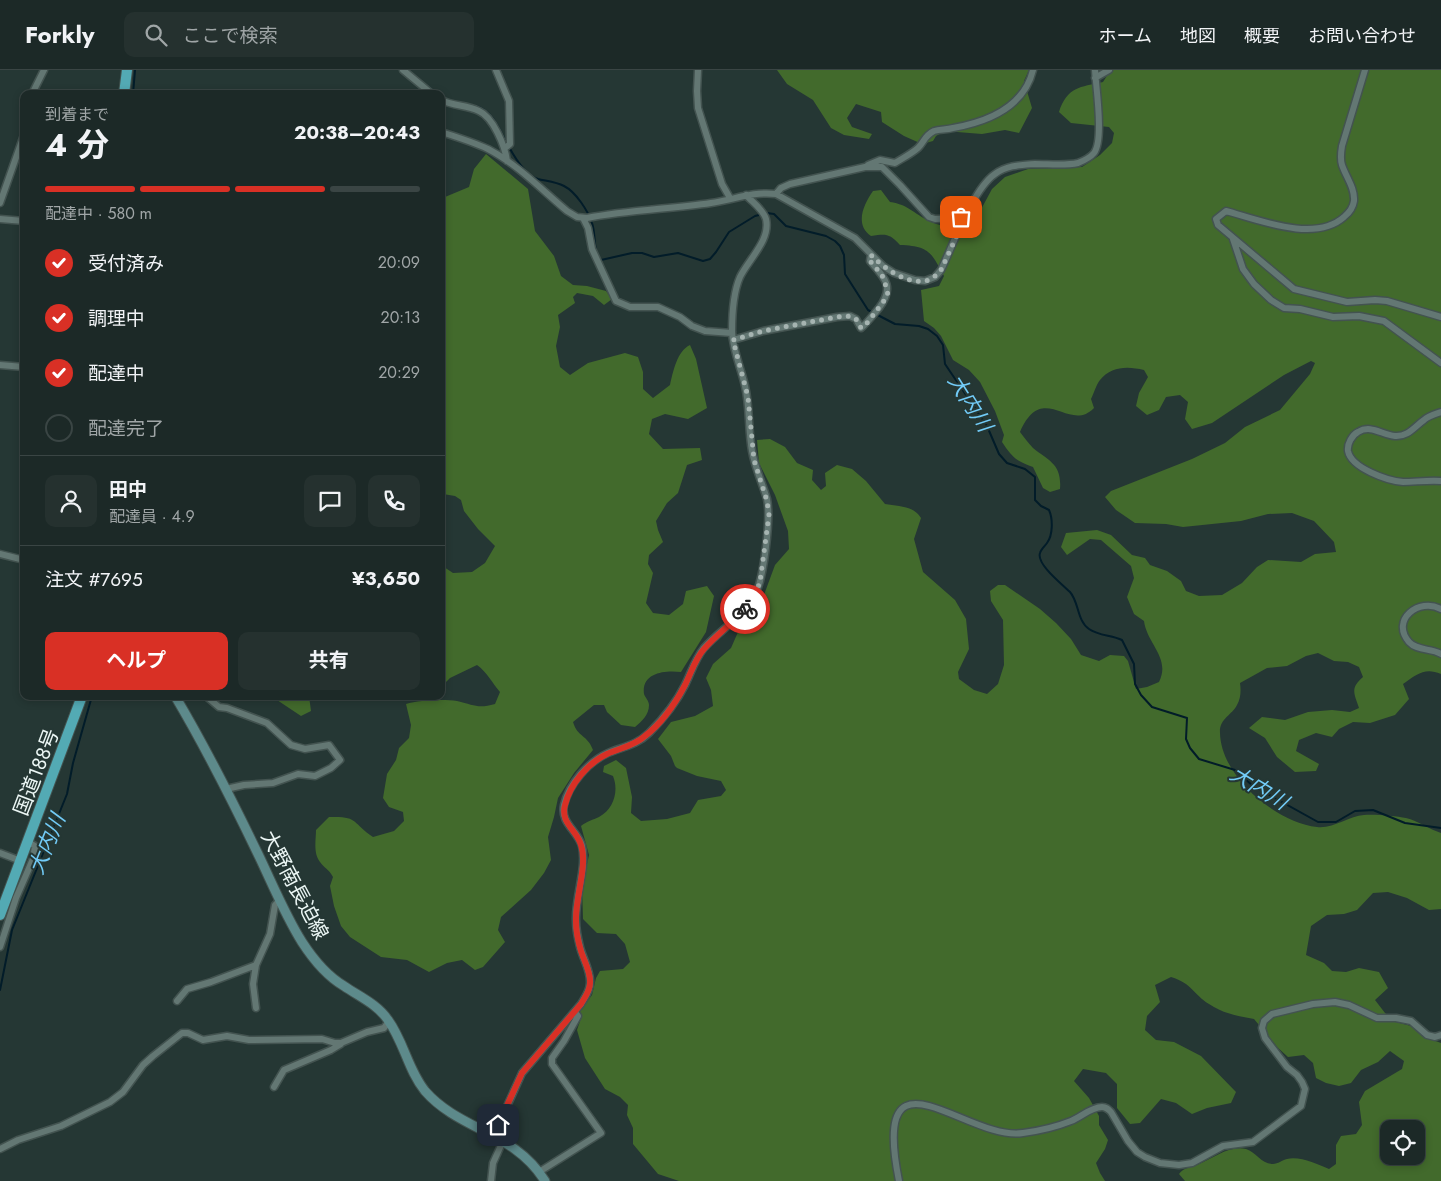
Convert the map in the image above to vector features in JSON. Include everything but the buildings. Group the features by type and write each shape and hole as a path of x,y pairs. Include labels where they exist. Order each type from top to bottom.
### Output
{"highway":[{"path":"124,90 126,70"},
{"name":"国道188号","path":"0,915 81,700"}],"main road":[{"name":"大野南長迫線","path":"177,700 209,754 302,942 318,962 342,985 381,1011 395,1031 409,1066 425,1091 451,1114 494,1135 525,1157 545,1181"}],"street":[{"path":"34,90 44,70"},
{"path":"403,70 427,90"},
{"path":"496,70 509,101 507,161"},
{"path":"698,70 696,91 698,108 722,184 730,198"},
{"path":"865,167 870,163 880,160 895,163 920,146 927,136 934,131 974,123 994,116 1022,95 1033,70"},
{"path":"445,133 472,142 507,161 576,217 582,218 713,203 746,194 764,192 776,194 855,238 883,266 894,273 915,280 926,281 935,277 941,270 982,186 994,174 1010,166 1077,163 1088,159 1094,154 1098,146 1099,133 1095,70"},
{"path":"1095,78 1109,70"},
{"path":"1365,70 1342,146 1342,165 1354,196 1354,204 1350,212 1333,225 1313,230 1272,223 1226,211 1216,218 1218,225 1294,289 1347,302 1387,301 1441,317"},
{"path":"445,101 480,111 487,116 507,147"},
{"path":"0,204 20,146"},
{"path":"776,194 781,188 790,184 865,167 878,166 884,168 929,217 935,219 965,218"},
{"path":"494,1135 522,1073 575,1012 588,992 590,984 590,975 579,944 576,922 576,907 583,854 581,845 566,822 564,806 568,795 581,774 599,758 634,744 658,724 676,701 696,660 704,649 744,610 755,595 760,582 768,530 767,501 756,470 752,449 748,397 733,336 736,292 740,277 766,233 766,220 762,211 746,194"},
{"path":"582,218 588,228 592,249 616,301 630,307 658,307 680,316 692,326 733,336 850,316 856,319 861,328 868,322 886,298 888,292 882,275 870,261 871,255"},
{"path":"0,219 20,221"},
{"path":"1231,236 1243,269 1254,284 1271,300 1284,308 1333,317 1359,316 1384,321 1441,363"},
{"path":"0,365 20,367"},
{"path":"1441,412 1424,419 1408,434 1394,436 1377,430 1363,429 1351,438 1348,452 1352,460 1363,468 1388,479 1404,482 1441,481"},
{"path":"0,554 20,559"},
{"path":"1441,609 1433,605 1420,607 1406,616 1403,625 1405,636 1410,644 1417,648 1430,649 1441,654"},
{"path":"211,700 219,706 267,723 291,745 305,749 329,745 340,760 331,768 315,776 298,774 273,783 244,785 226,789"},
{"path":"0,947 16,898 33,859 35,846 28,842"},
{"path":"0,853 20,861"},
{"path":"256,1008 253,984 256,965 270,934 275,905 280,900"},
{"path":"177,1001 187,990 256,965"},
{"path":"899,1181 894,1161 895,1118 904,1107 913,1104 931,1106 998,1132 1021,1134 1069,1122 1092,1110 1107,1107 1137,1152 1160,1163 1179,1165 1192,1163 1222,1146 1253,1142 1301,1106 1305,1089 1302,1082 1283,1063 1265,1038 1262,1028 1264,1021 1272,1014 1313,1004 1335,1002 1350,1005 1376,1018 1396,1018 1411,1022 1427,1035 1435,1037 1441,1035"},
{"path":"539,1172 601,1133 552,1064 552,1058 578,1016 575,1012"},
{"path":"274,1087 284,1070 332,1050 341,1043 367,1032 384,1028 389,1021"},
{"path":"0,1148 60,1126 110,1102 123,1092 148,1060 182,1034 188,1033 204,1040 227,1036 250,1040 312,1039 341,1043"},
{"path":"491,1181 493,1163 503,1141"}],"green space":[{"path":"777,70 1029,70 1024,81 1032,108 1019,133 1005,130 982,134 945,131 936,136 933,141 922,144 904,136 882,122 881,112 856,104 847,118 852,127 872,134 869,139 844,135 831,128 813,100 787,84"},
{"path":"1106,70 1441,70 1441,674 1426,671 1403,684 1409,699 1395,715 1370,723 1353,722 1339,729 1332,737 1316,733 1299,740 1296,751 1319,764 1316,771 1295,772 1277,757 1265,738 1249,728 1262,717 1285,720 1308,712 1332,710 1350,712 1359,708 1354,691 1356,684 1363,677 1359,667 1348,662 1334,661 1318,653 1306,656 1287,666 1267,668 1240,683 1238,702 1222,724 1220,733 1223,749 1230,766 1240,781 1269,807 1285,816 1301,823 1323,827 1358,816 1391,816 1410,819 1441,833 1441,909 1429,910 1407,898 1388,892 1373,893 1357,910 1344,914 1327,915 1311,926 1306,955 1324,963 1332,971 1346,972 1359,968 1379,972 1388,988 1375,1000 1385,1013 1396,1022 1411,1026 1422,1036 1441,1043 1441,1181 1185,1181 1179,1174 1183,1170 1228,1150 1240,1148 1250,1151 1269,1163 1275,1164 1292,1158 1308,1161 1329,1169 1336,1164 1336,1145 1341,1136 1356,1134 1362,1125 1359,1102 1365,1091 1402,1069 1404,1061 1390,1051 1378,1062 1361,1070 1351,1083 1339,1086 1326,1083 1316,1078 1313,1063 1304,1055 1288,1057 1254,1019 1220,1010 1204,1000 1184,983 1171,977 1155,985 1160,1002 1147,1016 1145,1030 1156,1040 1174,1042 1201,1056 1236,1092 1231,1103 1207,1108 1192,1114 1176,1103 1161,1099 1140,1123 1130,1124 1117,1108 1117,1084 1106,1073 1083,1069 1074,1081 1089,1098 1099,1116 1099,1125 1108,1140 1105,1149 1096,1163 1105,1181 679,1181 658,1174 633,1144 633,1128 627,1115 628,1105 620,1097 605,1089 585,1058 577,1030 581,1018 580,1011 592,995 596,978 600,971 623,969 630,962 625,944 616,934 597,933 583,919 582,887 589,855 581,826 604,814 612,804 615,782 613,776 603,772 604,766 616,760 626,768 632,797 631,813 641,821 667,819 690,813 698,800 721,796 726,790 721,781 697,776 677,768 671,756 658,739 671,722 695,716 713,706 711,690 706,678 713,664 731,648 742,623 761,603 775,565 789,549 788,531 775,495 759,463 757,440 770,439 785,447 797,463 813,470 812,480 821,490 826,486 825,473 837,465 852,469 866,481 885,504 905,507 918,514 921,518 914,539 923,572 955,600 966,619 969,649 958,672 959,679 974,690 987,694 998,684 1004,665 1003,620 991,601 990,591 998,585 1005,585 1040,609 1071,639 1081,655 1099,661 1110,655 1124,656 1128,661 1136,689 1159,682 1162,673 1160,658 1149,637 1144,621 1134,614 1127,597 1134,578 1131,566 1101,540 1090,539 1067,555 1061,547 1066,533 1097,530 1111,535 1132,555 1145,558 1150,565 1167,571 1181,581 1186,591 1199,596 1222,595 1242,583 1257,567 1268,560 1301,562 1315,554 1336,552 1334,542 1314,521 1292,513 1268,514 1241,521 1183,527 1166,524 1135,523 1116,510 1105,497 1111,491 1192,459 1225,443 1245,427 1280,410 1310,374 1315,363 1311,361 1284,375 1212,423 1192,429 1185,419 1188,402 1180,395 1166,397 1159,410 1147,415 1136,406 1139,393 1148,377 1144,370 1120,368 1109,372 1104,375 1095,389 1091,399 1094,408 1085,414 1075,415 1047,408 1038,410 1029,417 1020,432 1033,448 1057,468 1060,489 1050,492 1043,488 1033,467 1018,460 1002,442 1004,435 995,411 980,382 969,370 953,360 941,336 924,321 921,290 939,286 944,276 936,261 923,249 900,245 887,235 871,236 863,226 862,214 866,202 873,191 881,190 890,202 906,207 939,225 972,226 992,189 1005,177 1028,169 1082,167 1100,155 1112,143 1114,133 1109,127 1071,123 1059,112 1070,93 1081,87 1103,82 1108,74"},
{"path":"486,154 528,189 535,231 554,256 561,276 573,285 587,286 606,291 612,299 604,305 593,296 577,293 573,297 575,303 558,315 560,327 556,346 560,367 570,375 588,363 625,353 638,357 643,372 643,389 653,398 670,385 679,357 690,345 696,359 707,408 688,419 665,414 652,419 649,434 663,449 700,448 702,460 687,465 678,493 667,503 656,521 663,542 649,555 648,564 653,573 646,603 653,613 669,615 683,604 686,591 707,586 714,596 706,632 681,672 662,672 650,677 646,681 644,694 649,709 645,718 638,725 635,727 621,725 607,712 604,705 594,705 573,722 577,731 588,741 593,750 574,773 558,798 548,837 551,860 544,873 531,890 501,917 498,930 505,942 483,967 475,970 462,960 447,963 429,972 407,960 381,957 350,937 341,926 334,906 330,886 333,877 320,862 316,855 315,846 316,830 329,817 350,819 373,837 394,831 404,821 403,812 389,807 383,798 387,774 396,760 399,748 409,738 411,725 406,704 445,700 484,706 495,704 500,692 487,674 477,665 450,678 445,683 445,568 453,573 472,572 485,563 495,546 464,511 461,500 455,496 445,494 445,197 469,187 474,169"},
{"path":"277,700 310,700 311,711 301,716"}],"waterway":[{"name":"大内川","path":"133,90 135,70"},
{"name":"大内川","path":"429,87 432,90"},
{"name":"大内川","path":"476,106 482,108 491,116 507,143"},
{"name":"大内川","path":"509,147 517,161 533,177 564,186 577,197 588,213 592,223 596,250"},
{"name":"大内川","path":"598,257 601,260 632,253 642,253 654,257 678,253 703,261 710,259 729,232 755,216 767,213 774,214 786,226 826,236 835,241 840,246 844,255 845,274 868,310 895,324 919,326 928,329 937,336 943,345 945,364 987,426 999,454 1007,463 1025,469 1035,477 1035,500 1049,510 1052,522 1049,540 1040,553 1042,563 1073,596 1085,626 1097,633 1122,640 1134,664 1135,684 1141,695 1152,707 1187,718 1186,739 1190,748 1199,759 1235,770 1253,786 1318,822 1336,822 1355,811 1373,810 1405,823 1441,828"},
{"name":"大内川","path":"0,990 12,930 67,794 73,763 91,700"}],"way so far":[{"path":"745,609 755,595 760,582 769,515 767,501 756,470 752,449 748,397 733,340 763,331 837,317 850,316 856,319 861,328 868,322 886,298 888,292 882,275 870,261 871,255 894,273 915,280 926,281 935,277 941,270 965,218 961,217"}],"route":[{"path":"498,1125 522,1073 581,1004 590,984 590,975 580,949 576,922 576,907 583,854 578,839 566,822 564,806 568,795 581,774 590,765 610,752 634,744 658,724 676,701 696,660 704,649 745,609"}]}
